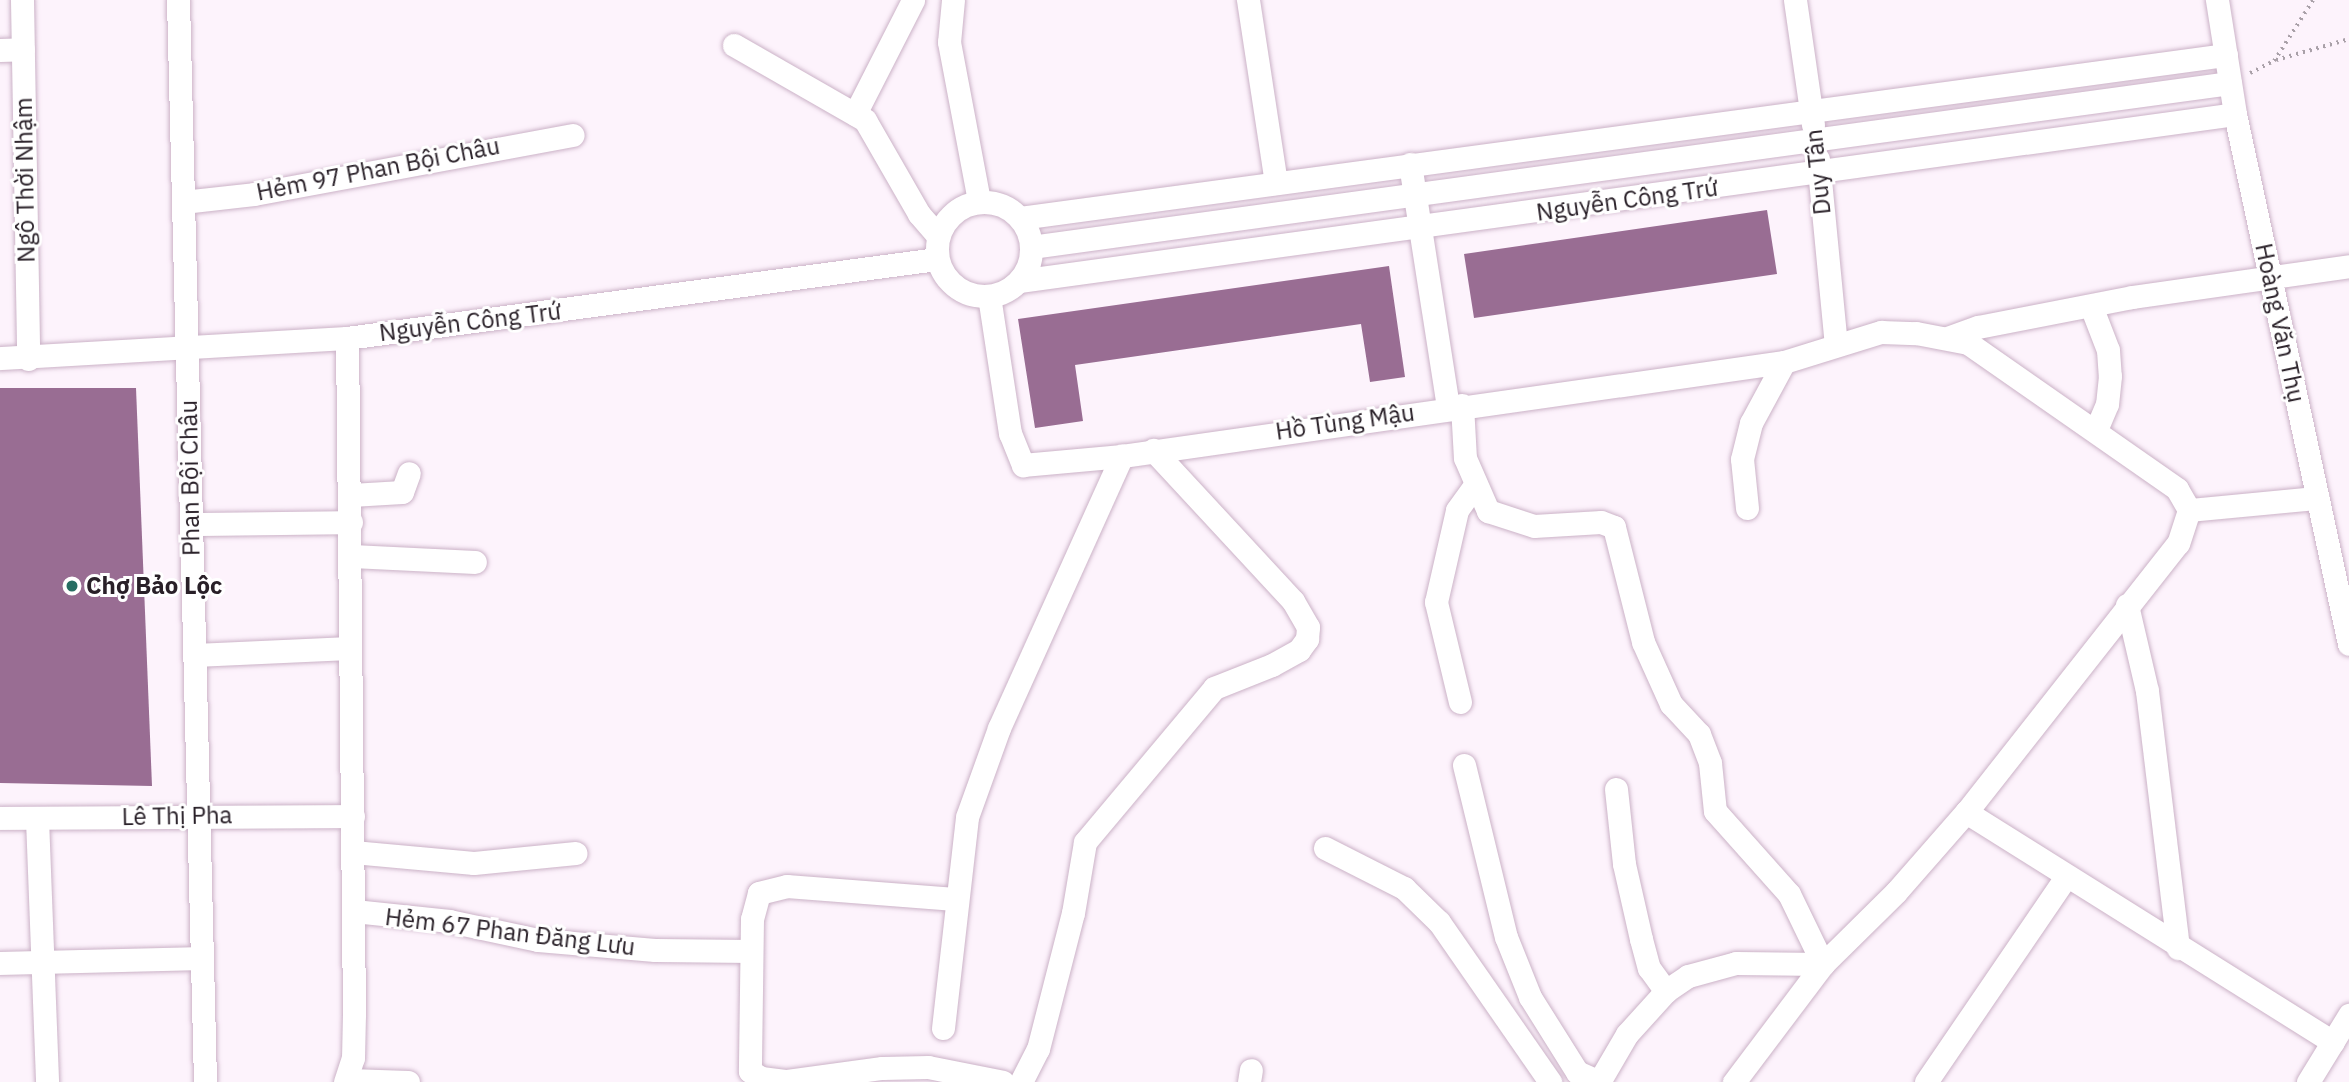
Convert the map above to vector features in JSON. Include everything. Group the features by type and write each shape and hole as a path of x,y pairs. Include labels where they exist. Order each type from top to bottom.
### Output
{"street":[{"name":"Ngô Thời Nhậm","path":"22,0 11,50 28,359"},
{"name":"Phan Bội Châu","path":"178,0 205,1082"},
{"path":"855,114 914,0"},
{"path":"953,0 950,42 979,201"},
{"path":"1248,0 1276,183"},
{"name":"Duy Tân","path":"1795,0 1816,143 1836,345"},
{"name":"Hoàng Văn Thụ","path":"2217,0 2235,114 2349,644"},
{"path":"734,45 855,114 881,144 938,248 956,287 989,296 1019,281 1031,247 1020,218 1002,205 979,201 958,209 938,248"},
{"path":"1020,218 2225,55"},
{"name":"Nguyễn Công Trứ","path":"1031,247 1416,198 2230,83"},
{"name":"Nguyễn Công Trứ","path":"1019,281 1422,229 2235,114"},
{"name":"Hẻm 97 Phan Bội Châu","path":"183,202 254,194 573,135"},
{"path":"1410,164 1465,458 1488,511 1534,527 1601,522 1614,527 1643,642 1671,704 1699,734 1710,763 1716,811 1789,894 1823,964"},
{"name":"Nguyễn Công Trứ","path":"0,358 28,359 347,338 938,248"},
{"path":"1947,338 1978,327 2091,306 2270,276 2349,266"},
{"name":"Hồ Tùng Mậu","path":"989,296 1010,433 1023,465 1122,456 1455,406 1784,362 1881,332 1947,338"},
{"path":"2091,306 2108,351 2110,376 2107,404 2096,430"},
{"path":"347,338 352,556 349,648 354,911 353,1058 347,1081 408,1082"},
{"path":"1947,338 1968,344 2096,430 2166,480 2189,510"},
{"path":"1747,509 1742,459 1751,423 1784,362"},
{"path":"1021,1082 1038,1049 1073,913 1085,842 1214,688 1272,665 1299,650 1307,639 1308,627 1293,601 1153,450"},
{"path":"943,1028 963,836 980,774 1122,456"},
{"path":"351,495 402,492 409,473"},
{"path":"1460,702 1436,602 1453,521 1476,484"},
{"path":"2189,510 2317,498"},
{"path":"1734,1082 1823,964 1896,892 1966,811 2178,543 2189,510"},
{"path":"191,524 351,522"},
{"path":"352,556 475,562"},
{"path":"2127,605 2147,691 2178,948"},
{"path":"195,655 349,648"},
{"path":"1464,765 1506,937 1531,997 1577,1072 1599,1082 1627,1034 1666,991 1708,968 1823,964"},
{"path":"1616,789 1624,864 1649,968 1666,991"},
{"path":"1966,811 2178,948 2333,1042"},
{"name":"Lê Thị Pha","path":"0,818 353,816"},
{"path":"37,819 40,962 47,1082"},
{"path":"1325,848 1404,888 1438,922 1550,1082"},
{"path":"353,852 474,863 576,853"},
{"path":"1926,1082 2066,877"},
{"path":"955,899 787,886 759,893 751,951 750,1071 761,1078 787,1082 882,1068 928,1067 1003,1082"},
{"name":"Hẻm 67 Phan Đăng Lưu","path":"354,911 449,921 538,940 655,950 751,951"},
{"path":"0,963 202,958"},
{"path":"2308,1082 2349,1016"}],"path":[{"path":"2274,61 2313,0"},
{"path":"2230,83 2274,61 2349,39"}],"building":[{"path":"1767,210 1777,274 1474,318 1464,254"},
{"path":"1389,266 1405,377 1370,382 1361,324 1075,365 1083,421 1035,428 1018,319"},
{"name":"Chợ Bảo Lộc","path":"0,388 136,388 152,786 0,783"}],"place":[{"name":"Chợ Bảo Lộc","path":"72,586"}]}
